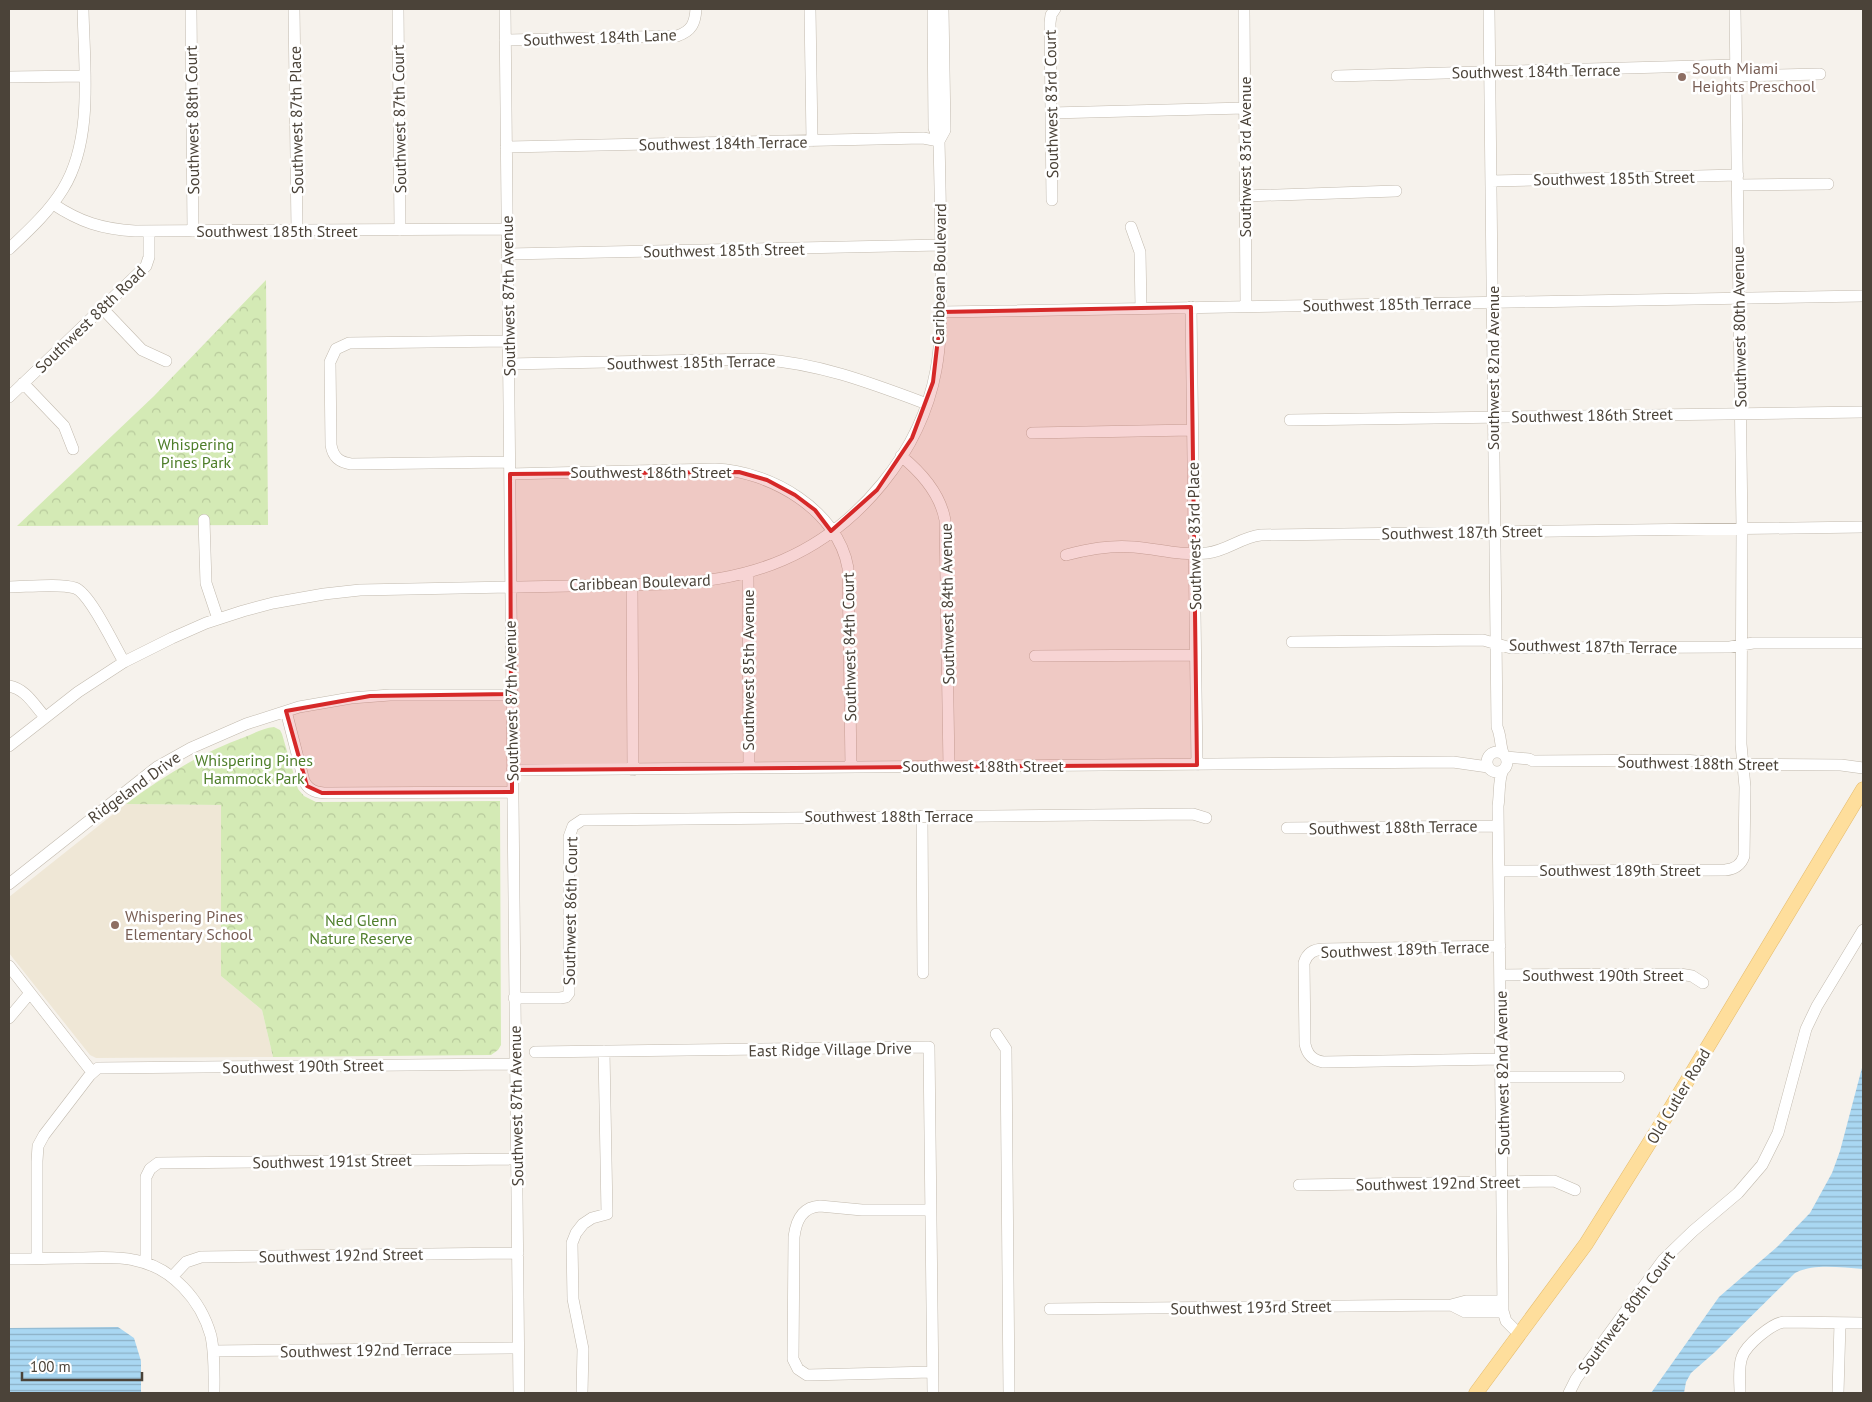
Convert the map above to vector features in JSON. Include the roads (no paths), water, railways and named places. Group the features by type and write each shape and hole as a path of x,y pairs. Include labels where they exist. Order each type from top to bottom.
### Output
{"main road":[{"name":"Old Cutler Road","path":"1476,1393 1586,1244 1663,1121 1863,789"}],"street":[{"path":"9,249 53,204 69,178 80,147 84,116 83,9"},
{"name":"Southwest 88th Court","path":"191,9 193,231"},
{"name":"Southwest 87th Place","path":"294,9 297,230"},
{"name":"Southwest 87th Court","path":"398,9 400,230"},
{"name":"Southwest 87th Avenue","path":"505,9 518,1393"},
{"name":"Southwest 184th Lane","path":"505,40 670,36 683,34 692,28 696,9"},
{"path":"810,9 812,141"},
{"name":"Caribbean Boulevard","path":"9,746 78,692 124,662 172,638 218,619 273,603 336,592 696,582 727,578 748,573 793,555 847,519 870,497 912,438 926,404 938,358 941,312 940,140 934,128 933,9"},
{"path":"940,140 945,130 943,9"},
{"name":"Southwest 83rd Court","path":"1052,200 1050,23 1055,9"},
{"name":"Southwest 83rd Avenue","path":"1244,9 1246,306"},
{"name":"Southwest 82nd Avenue","path":"1490,9 1497,727 1494,733 1500,776 1498,826 1502,1059 1503,1312"},
{"name":"Southwest 80th Avenue","path":"1735,9 1742,528 1741,744 1743,765"},
{"name":"Southwest 184th Terrace","path":"1336,76 1490,72 1736,71 1820,74"},
{"path":"9,77 84,76"},
{"path":"1051,113 1245,108"},
{"name":"Southwest 184th Terrace","path":"506,147 924,138 940,140"},
{"name":"Southwest 185th Street","path":"1491,181 1738,180 1828,184"},
{"path":"1245,196 1396,191"},
{"name":"Southwest 185th Street","path":"53,204 67,213 92,224 113,229 149,231 507,229"},
{"path":"1131,227 1140,252 1141,308"},
{"name":"Southwest 88th Road","path":"9,397 146,266 149,257 149,231"},
{"name":"Southwest 185th Street","path":"507,254 941,245"},
{"name":"Southwest 185th Terrace","path":"941,312 1863,296"},
{"name":"Southwest 83rd Place","path":"1191,307 1197,765"},
{"path":"102,308 142,350 166,361"},
{"path":"508,341 349,343 336,349 331,358 330,372 331,445 337,459 350,464 509,462"},
{"name":"Southwest 185th Terrace","path":"508,364 776,360 824,368 926,404"},
{"path":"23,383 64,426 73,449"},
{"name":"Southwest 186th Street","path":"1290,420 1863,412"},
{"path":"1032,433 1192,430"},
{"name":"Southwest 84th Avenue","path":"901,456 930,485 942,506 945,520 949,767"},
{"name":"Southwest 186th Street","path":"510,474 715,469 739,472 761,478 787,490 814,510 831,531"},
{"path":"204,520 206,583 218,619"},
{"name":"Southwest 187th Street","path":"1066,555 1092,548 1111,546 1194,554 1213,552 1247,537 1261,535 1863,527"},
{"name":"Southwest 84th Court","path":"831,531 843,549 848,568 851,767"},
{"name":"Southwest 85th Avenue","path":"748,573 749,768"},
{"path":"632,584 633,770"},
{"path":"9,587 65,587 80,591 89,601 124,662"},
{"name":"Southwest 187th Terrace","path":"1292,642 1482,640 1511,648 1730,646 1753,643 1863,642"},
{"path":"1035,656 1195,655"},
{"path":"9,686 22,690 45,717"},
{"name":"Ridgeland Drive","path":"9,884 123,792 168,760 228,731 286,711 325,702 361,697 511,695"},
{"path":"286,711 306,784 315,792 512,792"},
{"name":"Southwest 188th Street","path":"512,770 1497,762 1529,759 1533,761 1684,760 1743,765 1841,765 1863,768"},
{"name":"Southwest 189th Street","path":"1499,872 1725,870 1736,867 1744,856 1746,846 1743,765"},
{"name":"Southwest 188th Terrace","path":"573,826 578,821 589,819 1193,814 1206,818"},
{"path":"922,816 924,972"},
{"name":"Southwest 86th Court","path":"514,998 560,998 568,995 570,986 569,837 573,826"},
{"name":"Southwest 188th Terrace","path":"1288,828 1498,826"},
{"name":"Southwest 80th Court","path":"1569,1393 1576,1379 1663,1260 1692,1231 1738,1193 1762,1166 1780,1126 1806,1029 1817,1006 1863,930"},
{"name":"Southwest 189th Terrace","path":"1500,946 1320,949 1310,953 1305,959 1304,966 1304,1044 1310,1056 1315,1060 1323,1062 1502,1059"},
{"path":"9,966 92,1072 41,1138 38,1146 37,1258"},
{"name":"Southwest 190th Street","path":"1500,975 1680,974 1692,976 1703,983"},
{"path":"9,1018 30,993"},
{"path":"996,1034 1006,1049 1009,1393"},
{"name":"East Ridge Village Drive","path":"535,1052 929,1048 933,1393"},
{"path":"582,1393 583,1349 574,1306 571,1253 574,1238 579,1228 592,1218 607,1214 604,1051"},
{"name":"Southwest 190th Street","path":"92,1072 102,1068 515,1064"},
{"path":"1502,1077 1619,1077"},
{"name":"Southwest 191st Street","path":"146,1263 146,1180 150,1169 162,1162 516,1159"},
{"name":"Southwest 192nd Street","path":"1299,1185 1554,1181 1575,1190"},
{"path":"931,1210 862,1210 820,1206 810,1208 799,1218 794,1237 795,1317 793,1353 798,1369 807,1375 817,1376 865,1372 932,1372"},
{"name":"Southwest 192nd Street","path":"172,1277 186,1262 201,1257 518,1253"},
{"path":"9,1259 118,1258 146,1263 172,1277 196,1303 208,1329 213,1351 214,1393"},
{"path":"1473,1300 1473,1313"},
{"name":"Southwest 193rd Street","path":"1050,1309 1452,1305 1473,1300 1503,1300"},
{"name":"Southwest 193rd Street","path":"1452,1305 1459,1310 1473,1313 1503,1312"},
{"path":"1503,1312 1506,1321 1519,1334"},
{"path":"1838,1393 1840,1323"},
{"path":"1740,1393 1740,1365 1743,1354 1768,1328 1776,1324 1863,1323"},
{"name":"Southwest 192nd Terrace","path":"213,1351 518,1348"}],"water":[{"path":"1863,1064 1863,1269 1820,1267 1795,1273 1691,1373 1686,1382 1684,1393 1651,1393 1719,1297 1777,1247 1810,1213 1832,1173 1840,1151"},
{"path":"118,1327 134,1338 141,1361 141,1393 9,1393 9,1328"}],"place":[{"name":"South Miami Heights Preschool","path":"1682,77"},
{"name":"Whispering Pines Elementary School","path":"115,925"}],"park label":[{"name":"Whispering Pines Park","path":"196,453"},
{"name":"Whispering Pines Hammock Park","path":"254,769"},
{"name":"Ned Glenn Nature Reserve","path":"361,929"}]}
